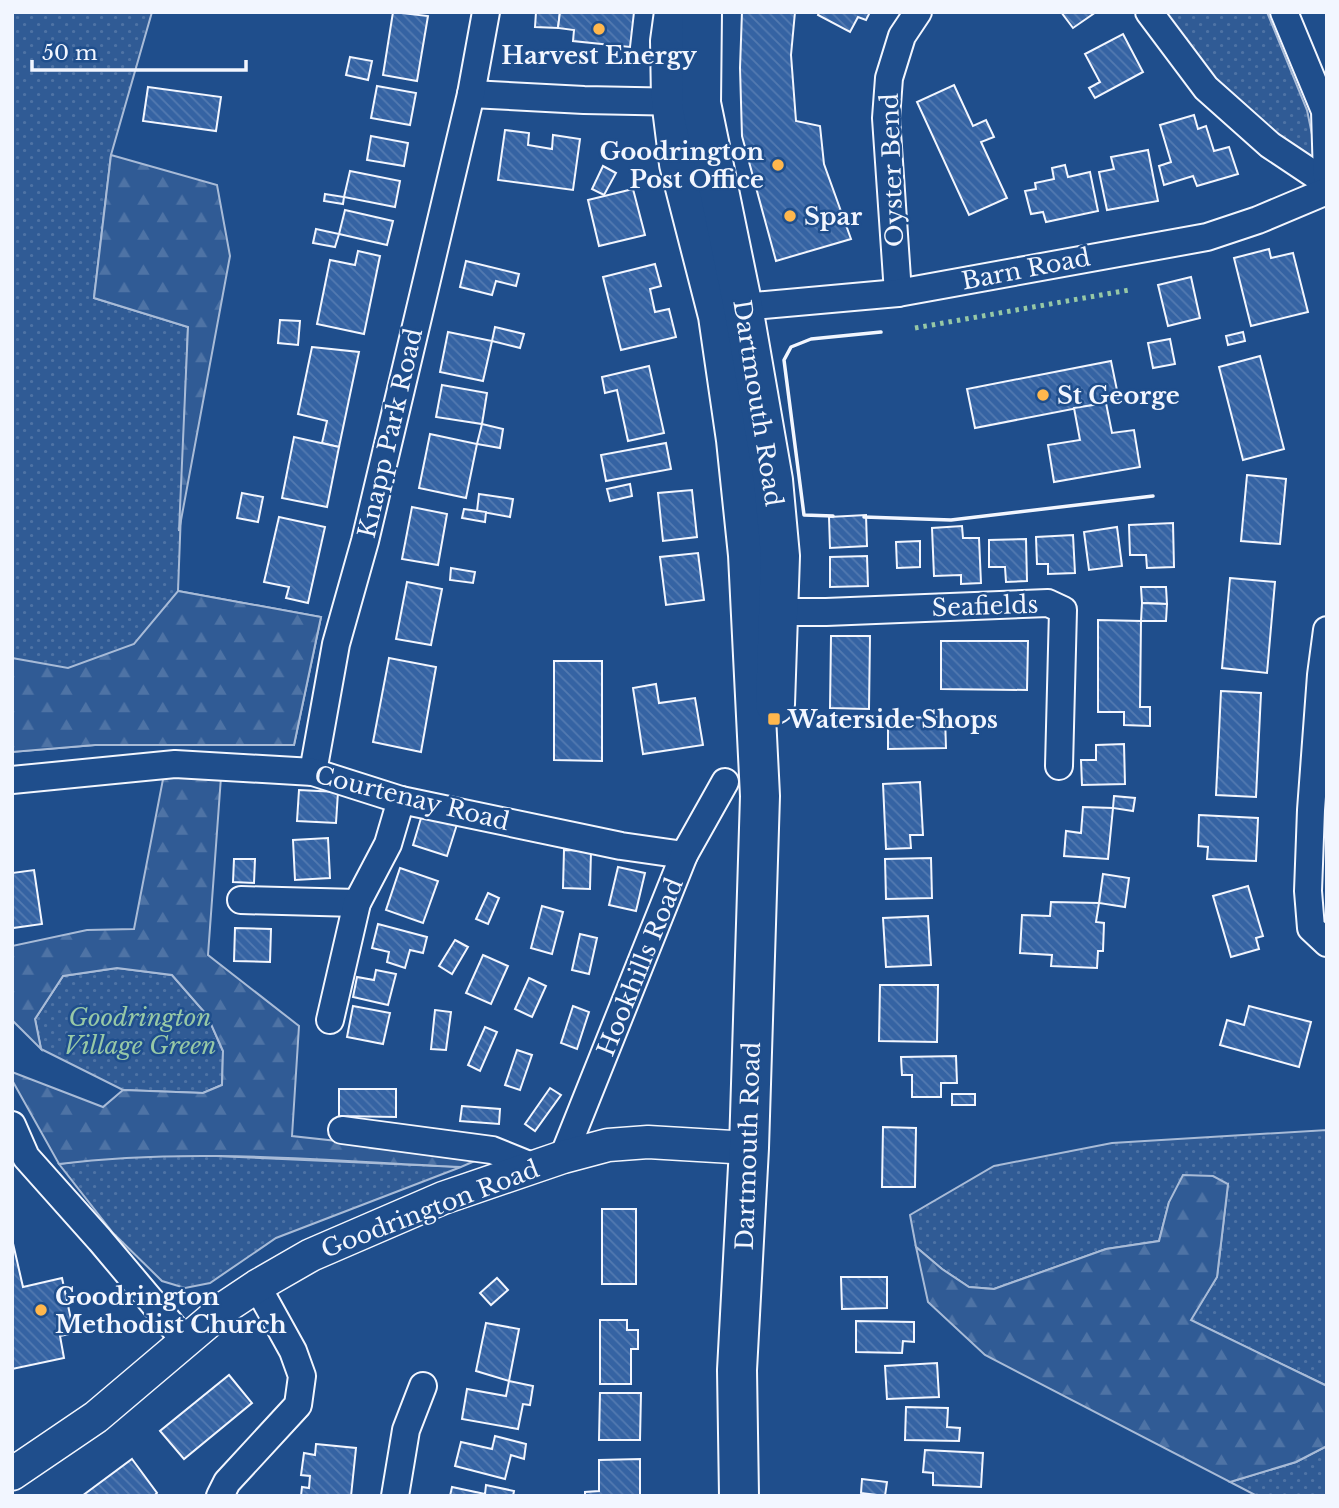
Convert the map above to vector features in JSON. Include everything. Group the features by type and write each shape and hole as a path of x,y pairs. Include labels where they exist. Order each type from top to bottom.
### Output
{"main road":[{"name":"Dartmouth Road","path":"674,12 670,41 686,102"},
{"name":"Dartmouth Road","path":"702,12 686,102 679,164 731,311 736,440 747,542 764,612 743,789 749,1148 737,1370 739,1496"}],"street":[{"name":"Knapp Park Road","path":"313,772 336,644 365,541 471,94 486,12"},
{"name":"Oyster Bend","path":"898,293 886,118 892,67 902,36 918,12"},
{"path":"1149,12 1206,88 1270,145 1327,180"},
{"path":"1284,12 1325,111 1327,180"},
{"path":"471,94 686,102"},
{"name":"Barn Road","path":"731,311 898,293 1207,237 1258,220 1327,191"},
{"name":"Seafields","path":"764,612 1048,603 1063,610 1059,766"},
{"path":"1327,630 1319,702 1308,891 1311,928 1327,943"},
{"name":"Courtenay Road","path":"12,780 175,764 313,772 401,800 621,846 684,855"},
{"name":"Hookhills Road","path":"549,1162 684,855 743,789"},
{"path":"330,1020 357,903 388,844 401,800"},
{"path":"241,900 357,903"},
{"path":"12,1125 26,1157 184,1340"},
{"path":"342,1130 492,1150 549,1162"},
{"name":"Goodrington Road","path":"12,1474 96,1416 227,1306 311,1255 443,1198 608,1145 648,1142 749,1148"},
{"path":"220,1496 227,1482 298,1405 302,1376 293,1351 257,1286"},
{"path":"395,1496 407,1430 423,1386"}],"green space":[{"path":"12,12 152,12 111,155 94,298 188,327 178,591 321,617 294,745 95,745 12,752"},
{"path":"1161,12 1267,12 1307,110 1317,159 1314,161 1222,92"},
{"path":"111,155 217,185 230,256 179,531 188,327 94,298"},
{"path":"178,591 321,617 294,745 95,745 12,752 12,658 68,668 134,644"},
{"path":"164,774 221,777 208,955 299,1026 292,1136 484,1157 461,1167 210,1156 159,1156 59,1164 12,1080 12,1072 103,1107 123,1090 203,1093 222,1085 223,1051 207,1015 172,975 117,968 63,976 35,1019 41,1049 12,1020 12,946 87,930 134,929"},
{"name":"Goodrington Village Green","path":"117,968 172,975 207,1015 223,1051 222,1085 203,1093 123,1090 41,1049 35,1019 63,976"},
{"path":"1327,1130 1327,1386 1190,1320 1217,1277 1228,1184 1169,1202 1159,1241 1106,1249 994,1289 969,1287 916,1247 910,1215 994,1166 1112,1143"},
{"path":"194,1155 461,1167 276,1238 210,1283 185,1288 162,1281 113,1233 59,1164 109,1157"},
{"path":"1183,1175 1213,1176 1228,1184 1217,1277 1191,1320 1327,1386 1327,1446 1296,1462 1230,1482 985,1355 928,1302 916,1247 969,1287 994,1289 1106,1249 1159,1241 1169,1202"},
{"path":"1327,1446 1327,1496 1257,1496 1230,1482 1296,1462"}],"building":[{"path":"393,12 428,16 417,81 383,75"},
{"path":"536,12 560,12 558,28 535,27"},
{"name":"Harvest Energy","path":"560,12 634,12 630,47 573,41 574,30 558,28"},
{"path":"742,12 795,12 791,55 796,121 820,126 824,164 851,239 776,261 742,136"},
{"path":"819,12 870,12 866,20 858,17 850,32 818,15"},
{"path":"1061,12 1096,12 1073,28"},
{"path":"1123,34 1143,72 1095,98 1089,88 1100,82 1085,54"},
{"path":"350,57 372,61 368,80 346,75"},
{"path":"954,85 973,126 986,120 994,137 981,142 1007,198 969,215 917,102"},
{"path":"377,86 416,93 410,125 371,118"},
{"path":"148,87 221,97 216,131 143,121"},
{"path":"1194,115 1198,129 1206,126 1214,151 1229,147 1238,174 1197,186 1193,176 1164,185 1159,166 1171,162 1160,125"},
{"path":"505,130 529,133 528,145 552,149 553,135 580,139 573,190 498,180"},
{"path":"371,136 408,143 404,166 367,160"},
{"path":"1148,150 1158,201 1107,210 1099,172 1114,169 1111,157"},
{"path":"1065,165 1068,177 1090,172 1098,211 1046,222 1043,212 1031,214 1025,191 1036,189 1035,183 1054,179 1052,168"},
{"path":"603,166 616,173 604,195 592,189"},
{"path":"350,171 400,181 395,207 344,197"},
{"path":"633,189 645,235 599,246 588,200"},
{"path":"325,194 344,197 343,204 324,201"},
{"path":"345,210 393,221 387,245 339,234"},
{"path":"316,229 339,234 335,247 313,243"},
{"path":"1269,249 1271,258 1293,253 1308,312 1251,326 1234,258"},
{"path":"358,251 380,256 364,334 317,324 330,260 355,265"},
{"path":"466,261 519,274 516,286 496,281 492,295 460,287"},
{"path":"655,264 661,286 650,289 655,312 669,309 676,337 621,350 603,277"},
{"path":"1191,277 1200,318 1168,326 1158,285"},
{"path":"280,320 300,321 298,345 278,343"},
{"path":"495,327 524,334 520,348 492,341"},
{"path":"448,332 492,341 483,381 440,372"},
{"path":"1243,332 1245,341 1228,345 1226,336"},
{"path":"1170,339 1175,364 1153,368 1148,343"},
{"path":"312,347 359,352 339,447 322,443 327,421 298,414"},
{"path":"1260,356 1284,449 1243,460 1219,367"},
{"name":"St George","path":"1111,361 1119,400 975,428 967,389"},
{"path":"649,366 664,433 628,441 617,390 605,393 602,377"},
{"path":"442,385 487,393 482,424 436,417"},
{"path":"1106,403 1112,433 1134,430 1140,467 1054,482 1048,445 1080,440 1074,408"},
{"path":"482,424 503,429 500,448 477,444"},
{"path":"430,434 477,444 466,498 419,488"},
{"path":"294,437 339,447 327,507 282,498"},
{"path":"666,443 671,469 606,481 601,455"},
{"path":"1247,475 1286,479 1280,544 1241,541"},
{"path":"630,484 632,496 610,501 607,489"},
{"path":"692,490 697,537 663,541 658,493"},
{"path":"242,493 263,497 258,522 237,518"},
{"path":"479,494 513,499 510,517 477,511"},
{"path":"412,507 447,514 438,565 402,559"},
{"path":"464,509 486,512 485,522 462,518"},
{"path":"866,515 867,546 830,548 829,517"},
{"path":"279,517 325,527 308,603 286,598 289,587 264,582"},
{"path":"1173,523 1174,567 1147,568 1146,555 1130,555 1129,525"},
{"path":"962,526 963,538 979,538 981,583 961,584 961,575 934,576 932,528"},
{"path":"1117,527 1122,566 1089,570 1084,532"},
{"path":"1073,535 1075,573 1048,574 1048,564 1037,564 1036,537"},
{"path":"1026,539 1027,581 1006,582 1005,567 989,567 989,540"},
{"path":"920,541 920,567 897,568 896,542"},
{"path":"698,553 704,600 666,605 660,557"},
{"path":"867,556 868,586 830,587 830,557"},
{"path":"451,568 475,572 473,583 450,580"},
{"path":"1230,578 1275,582 1267,673 1222,668"},
{"path":"407,582 442,589 431,645 396,639"},
{"path":"1141,587 1166,587 1167,604 1142,603"},
{"path":"1142,603 1167,604 1166,621 1141,621"},
{"path":"1098,620 1141,621 1140,707 1150,707 1150,726 1124,725 1124,712 1098,712"},
{"path":"831,636 870,636 869,709 830,708"},
{"path":"941,641 1028,641 1027,690 941,689"},
{"path":"389,658 436,667 421,752 373,742"},
{"path":"554,661 602,661 602,761 554,760"},
{"path":"656,684 659,703 695,698 703,745 643,754 633,688"},
{"path":"1221,691 1261,693 1256,797 1216,795"},
{"path":"945,717 946,748 888,749 888,718"},
{"path":"1124,744 1125,784 1082,785 1081,760 1096,760 1096,745"},
{"path":"920,782 923,835 910,835 911,848 886,849 883,784"},
{"path":"299,790 338,792 336,823 297,821"},
{"path":"1114,796 1135,798 1133,811 1113,808"},
{"path":"1083,807 1113,808 1108,859 1064,856 1066,831 1081,833"},
{"path":"424,808 459,818 447,856 413,845"},
{"path":"1199,815 1258,818 1256,861 1207,859 1208,847 1198,846"},
{"path":"328,838 330,878 295,880 293,840"},
{"path":"564,850 591,851 590,889 563,888"},
{"path":"931,858 932,898 886,899 885,859"},
{"path":"234,859 255,859 254,883 233,882"},
{"path":"618,867 645,873 636,911 609,905"},
{"path":"400,868 438,881 423,923 386,910"},
{"path":"34,870 42,924 13,928 12,873"},
{"path":"1103,874 1129,878 1125,907 1099,903"},
{"path":"1248,886 1263,936 1256,938 1259,949 1231,957 1213,896"},
{"path":"488,893 499,898 488,924 476,919"},
{"path":"1051,902 1099,903 1096,922 1104,923 1103,951 1098,951 1097,968 1051,966 1052,955 1020,953 1022,915 1050,916"},
{"path":"542,906 563,912 552,954 531,948"},
{"path":"928,916 931,965 886,967 883,918"},
{"path":"378,924 427,937 423,953 410,950 405,968 387,962 389,952 372,948"},
{"path":"235,928 271,929 270,962 234,961"},
{"path":"580,934 597,938 589,974 572,970"},
{"path":"455,940 468,947 452,974 439,966"},
{"path":"483,955 508,966 491,1004 466,993"},
{"path":"376,970 396,974 388,1005 353,997 357,977 374,980"},
{"path":"529,978 546,986 532,1017 515,1009"},
{"path":"880,985 938,985 937,1042 879,1041"},
{"path":"353,1006 390,1013 383,1044 347,1037"},
{"path":"573,1006 589,1012 577,1049 561,1043"},
{"path":"1249,1006 1311,1022 1299,1067 1220,1045 1227,1020 1244,1025"},
{"path":"435,1010 451,1012 446,1050 431,1049"},
{"path":"485,1027 497,1032 480,1071 468,1065"},
{"path":"517,1050 532,1055 520,1090 505,1085"},
{"path":"956,1056 957,1083 941,1083 941,1097 912,1097 912,1075 902,1075 901,1057"},
{"path":"550,1088 561,1095 535,1131 525,1124"},
{"path":"339,1089 396,1089 396,1117 339,1116"},
{"path":"952,1094 975,1094 975,1105 952,1105"},
{"path":"462,1106 500,1109 499,1124 460,1121"},
{"path":"883,1127 916,1128 915,1187 882,1187"},
{"path":"602,1209 636,1209 636,1284 602,1284"},
{"name":"Goodrington Methodist Church","path":"12,1239 23,1287 62,1278 74,1333 60,1336 64,1358 12,1369"},
{"path":"841,1277 887,1277 887,1308 842,1309"},
{"path":"497,1278 508,1290 491,1305 480,1293"},
{"path":"600,1320 627,1320 627,1330 638,1330 638,1349 631,1349 631,1384 600,1384"},
{"path":"856,1321 914,1322 914,1342 903,1341 902,1353 856,1352"},
{"path":"486,1323 519,1329 509,1381 476,1371"},
{"path":"937,1363 939,1397 887,1399 885,1366"},
{"path":"229,1375 252,1403 184,1459 160,1431"},
{"path":"509,1381 533,1386 530,1405 523,1404 518,1429 462,1419 467,1389 506,1396"},
{"path":"600,1393 641,1393 640,1440 599,1440"},
{"path":"906,1407 948,1408 947,1427 960,1428 959,1441 905,1440"},
{"path":"495,1436 526,1444 524,1459 511,1455 505,1479 455,1466 461,1442 492,1449"},
{"path":"316,1444 356,1448 351,1496 301,1496 302,1487 309,1488 310,1476 301,1475 304,1453 315,1455"},
{"path":"925,1450 983,1453 981,1487 933,1485 933,1473 923,1472"},
{"path":"132,1459 157,1493 154,1496 82,1496"},
{"path":"640,1459 640,1496 585,1496 585,1492 599,1491 599,1460"},
{"path":"862,1479 887,1482 885,1496 861,1493"},
{"path":"486,1485 514,1491 513,1496 450,1496 452,1487 485,1494"}],"hedge":[{"path":"915,328 1129,290"}],"wall":[{"path":"833,516 804,515 784,360 791,347 811,339 881,332"},
{"path":"864,517 951,520 1153,496"}],"place":[{"name":"Harvest Energy","path":"599,29"},
{"name":"Goodrington Post Office","path":"778,165"},
{"name":"Spar","path":"790,216"},
{"name":"St George","path":"1043,395"},
{"name":"Waterside Shops","path":"774,719"},
{"name":"Goodrington Methodist Church","path":"41,1310"}]}
